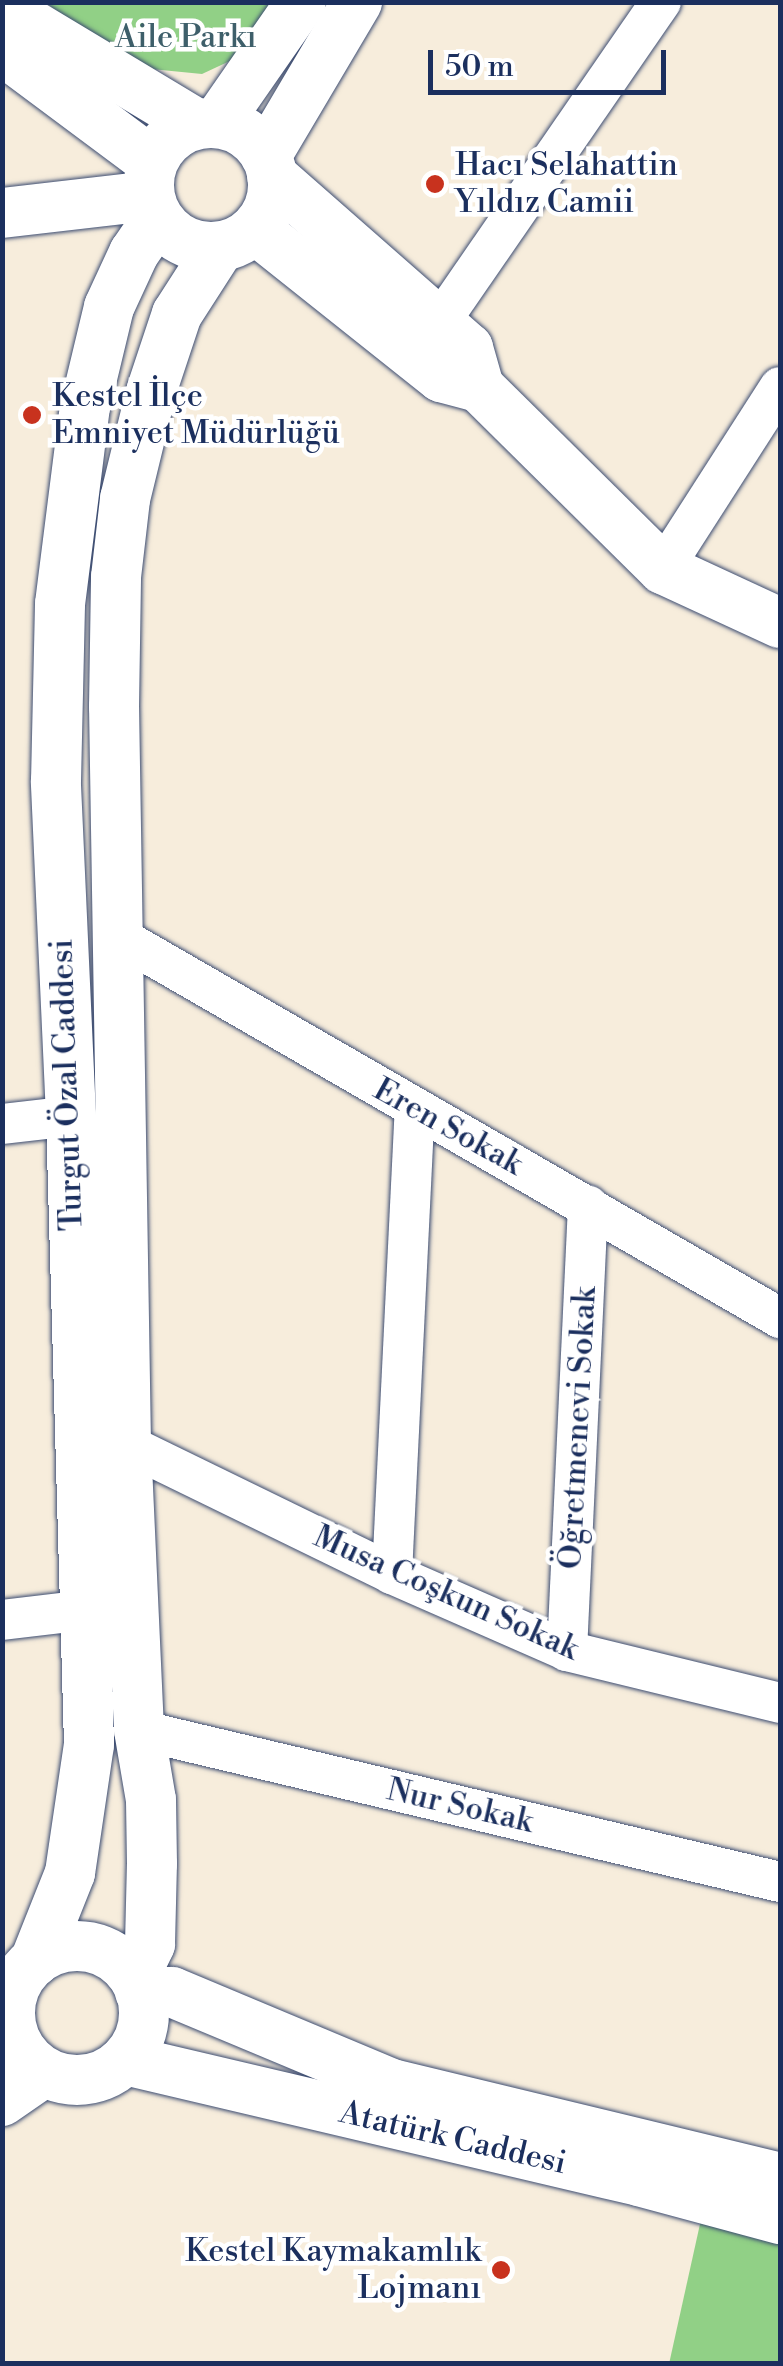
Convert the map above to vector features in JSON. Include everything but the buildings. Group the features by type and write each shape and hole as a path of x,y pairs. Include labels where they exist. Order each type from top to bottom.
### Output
{"main road":[{"path":"153,192 178,131 207,124 301,2"},
{"path":"237,238 266,213 269,166 356,2"},
{"path":"2,7 207,124 246,134 269,166 468,348 479,388"},
{"path":"2,50 153,192 182,240 237,238 442,376 479,388 663,570 780,623"},
{"path":"2,213 153,192"},
{"name":"Turgut Özal Caddesi","path":"17,2020 70,1874 89,1745 71,1116 56,781 60,604 85,407 109,307 153,192"},
{"name":"Turgut Özal Caddesi","path":"137,1984 150,1944 152,1864 151,1800 139,1730 126,1444 116,935 116,578 125,499 150,392 178,314 237,238"},
{"path":"2,2101 17,2020 54,1950 99,1950 119,1961 137,1984 144,2020 138,2042 125,2060 107,2074 86,2080 64,2080 17,2020"},
{"name":"Atatürk Caddesi","path":"137,1984 172,1992 392,2084 644,2163 780,2219"},
{"name":"Atatürk Caddesi","path":"125,2060 644,2163 780,2178"}],"street":[{"path":"440,322 661,2"},
{"path":"663,570 780,387"},
{"name":"Eren Sokak","path":"116,935 780,1318"},
{"path":"392,1574 416,1109"},
{"path":"2,1124 71,1116"},
{"name":"Öğretmenevi Sokak","path":"567,1651 588,1205"},
{"name":"Musa Coşkun Sokak","path":"126,1444 392,1574 567,1651 780,1703"},
{"path":"2,1620 86,1610"},
{"name":"Nur Sokak","path":"139,1730 780,1882"}],"green space":[{"name":"Aile Parkı","path":"46,3 280,3 247,53 202,74 131,67"},
{"path":"702,2215 780,2242 780,2363 669,2364"}],"place":[{"name":"Hacı Selahattin Yıldız Camii","path":"435,184"},
{"name":"Kestel İlçe Emniyet Müdürlüğü","path":"32,415"},
{"name":"Kestel Kaymakamlık Lojmanı","path":"501,2270"}]}
